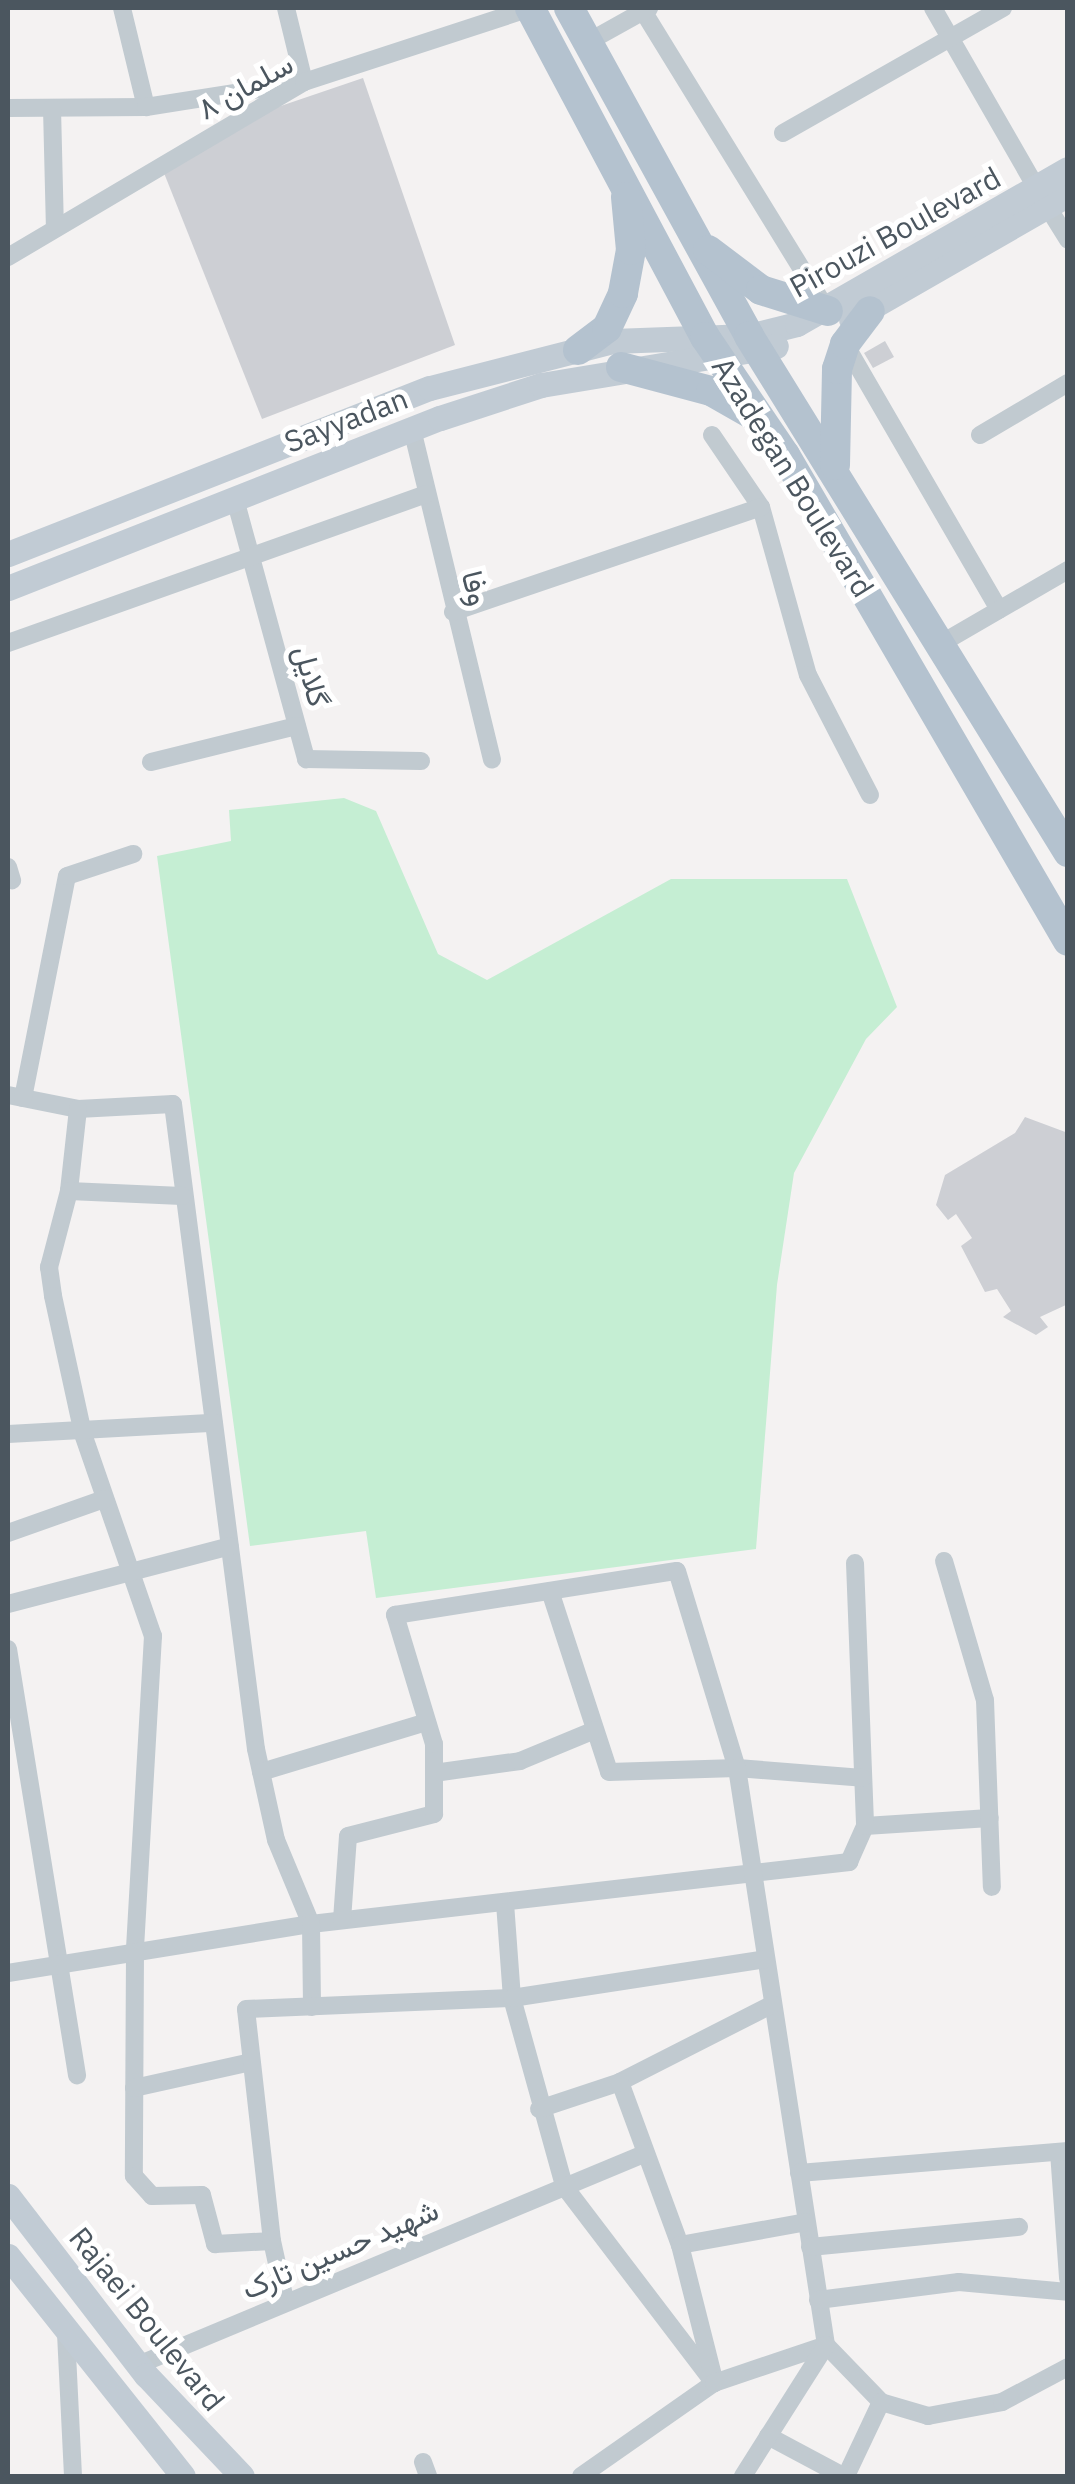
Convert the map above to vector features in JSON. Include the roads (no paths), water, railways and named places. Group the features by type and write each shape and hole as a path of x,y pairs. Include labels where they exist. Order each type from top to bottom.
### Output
{"main road":[{"name":"Azadegan Boulevard","path":"530,8 713,347 764,422 1068,941"},
{"name":"Azadegan Boulevard","path":"569,8 753,344 835,468 1068,852"},
{"name":"Pirouzi Boulevard","path":"753,344 870,310 1051,196 1068,170"},
{"path":"578,350 607,328 623,293 631,250 625,184"},
{"name":"Pirouzi Boulevard","path":"753,344 828,311 1051,196"},
{"path":"699,244 760,290 828,311"},
{"path":"835,468 832,401 845,344 870,310"},
{"path":"713,347 753,344"},
{"name":"Sayyadan","path":"8,554 430,388 578,350 713,347"},
{"name":"Sayyadan","path":"8,588 440,418 620,368 713,347"},
{"path":"620,368 723,396 764,422"},
{"path":"430,388 440,418"},
{"path":"998,822 1036,799"},
{"name":"Rajaei Boulevard","path":"8,2196 138,2365 242,2476"},
{"path":"9,2260 182,2476"}],"street":[{"path":"122,8 146,107"},
{"path":"8,108 146,107 304,82 286,8"},
{"name":"سلمان ۸","path":"8,257 304,82 530,8"},
{"path":"933,8 1051,196 1068,240"},
{"path":"783,133 1003,8"},
{"path":"588,42 646,10 828,311"},
{"path":"52,108 55,227"},
{"path":"845,344 1000,610"},
{"path":"980,435 1068,383"},
{"name":"وفا","path":"412,428 453,612 492,759"},
{"path":"712,434 761,507 808,675 870,795"},
{"path":"8,643 426,494"},
{"name":"گلایل","path":"235,498 306,758 421,760"},
{"path":"453,612 761,507"},
{"path":"942,643 1068,570"},
{"path":"151,762 297,726"},
{"path":"134,854 66,876 15,1096 78,1109 173,1104 260,1772 276,1840 310,1924 312,2007"},
{"path":"78,1109 70,1191 50,1267 83,1434 153,1636 135,1952 134,2176 152,2196 202,2195 215,2244 272,2241"},
{"path":"70,1191 182,1196"},
{"path":"8,1434 83,1434 214,1423"},
{"path":"8,1533 104,1500"},
{"path":"8,1604 230,1546"},
{"path":"944,1561 985,1700 992,1888"},
{"path":"8,1973 310,1924 848,1862 865,1826 856,1562"},
{"path":"342,1920 348,1836 434,1814 434,1773 427,1722 395,1614 677,1571 737,1768 826,2345 881,2402 928,2416 964,2411 1042,2385 1068,2368"},
{"path":"550,1591 608,1772 737,1768 863,1778"},
{"path":"8,1650 77,2075"},
{"path":"260,1772 427,1722"},
{"path":"434,1773 520,1762 595,1730"},
{"path":"865,1826 990,1818"},
{"path":"506,1903 512,1998 539,2109 564,2186 714,2382"},
{"path":"285,2300 272,2241 246,2009 512,1998 766,1960"},
{"path":"539,2109 620,2082 772,2004"},
{"path":"134,2088 251,2062"},
{"path":"620,2082 680,2245 714,2382"},
{"path":"799,2173 1063,2152 1068,2279"},
{"name":"شهید حسین تارک","path":"138,2365 285,2300 646,2153"},
{"path":"680,2245 806,2222"},
{"path":"810,2248 1019,2226"},
{"path":"818,2300 959,2282 1068,2292"},
{"path":"66,2333 73,2476"},
{"path":"581,2476 714,2382 826,2345"},
{"path":"742,2476 826,2345"},
{"path":"768,2436 844,2476 881,2402"}]}
